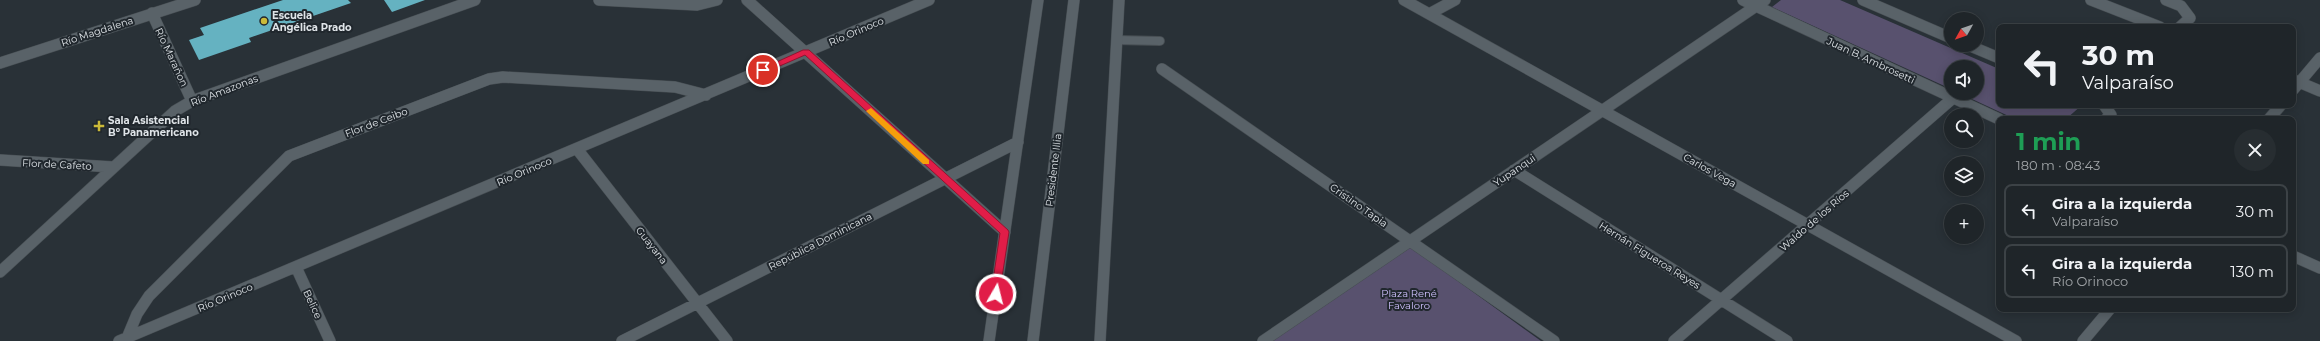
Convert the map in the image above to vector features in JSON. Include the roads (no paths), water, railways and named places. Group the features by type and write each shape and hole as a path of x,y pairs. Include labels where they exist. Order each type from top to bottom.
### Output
{"street":[{"name":"Río Magdalena","path":"0,63 193,0"},
{"name":"Río Amazonas","path":"0,272 174,111 192,101 475,0"},
{"path":"600,0 697,5 717,0"},
{"path":"747,0 944,179 1005,232"},
{"name":"Río Orinoco","path":"123,339 296,268 929,0"},
{"path":"989,341 1038,0"},
{"name":"Presidente Illia","path":"1033,341 1074,0"},
{"path":"1100,341 1119,0"},
{"name":"Carlos Vega","path":"1404,0 2016,341"},
{"path":"1429,14 1455,0"},
{"name":"Juan B. Ambrosetti","path":"1743,0 1761,3 1944,93"},
{"path":"1863,0 1944,35"},
{"path":"2092,0 2152,24"},
{"path":"2166,0 2181,6 2190,18 2183,24"},
{"name":"Yupanqui","path":"1263,341 1761,3"},
{"name":"Río Marañon","path":"152,13 192,101"},
{"path":"1984,52 1996,57"},
{"path":"2296,83 2320,58"},
{"name":"Cristino Tapia","path":"1162,69 1554,341"},
{"name":"Flor de Ceibo","path":"123,339 137,314 150,296 280,163 289,156 496,78 675,86 706,94"},
{"path":"2296,84 2320,91"},
{"name":"Waldo de los Ríos","path":"1674,341 1952,100"},
{"name":"Juan B. Ambrosetti","path":"1958,100 1996,118"},
{"path":"2106,108 2111,115 2110,116"},
{"path":"2272,116 2278,108"},
{"name":"República Dominicana","path":"622,341 1018,142"},
{"name":"Guayana","path":"577,149 727,341"},
{"name":"Flor de Cafeto","path":"0,160 114,167"},
{"name":"Hernán Figueroa Reyes","path":"1514,170 1787,341"},
{"path":"2296,257 2320,268"},
{"name":"Belice","path":"296,268 330,341"},
{"path":"2083,341 2107,312"}],"lane":[{"path":"1116,40 1160,41"}],"place":[{"name":"Escuela Angélica Prado","path":"264,21"},
{"name":"Sala Asistencial Bº Panamericano","path":"99,126"}],"park label":[{"name":"Plaza René Favaloro","path":"1409,298"}]}
